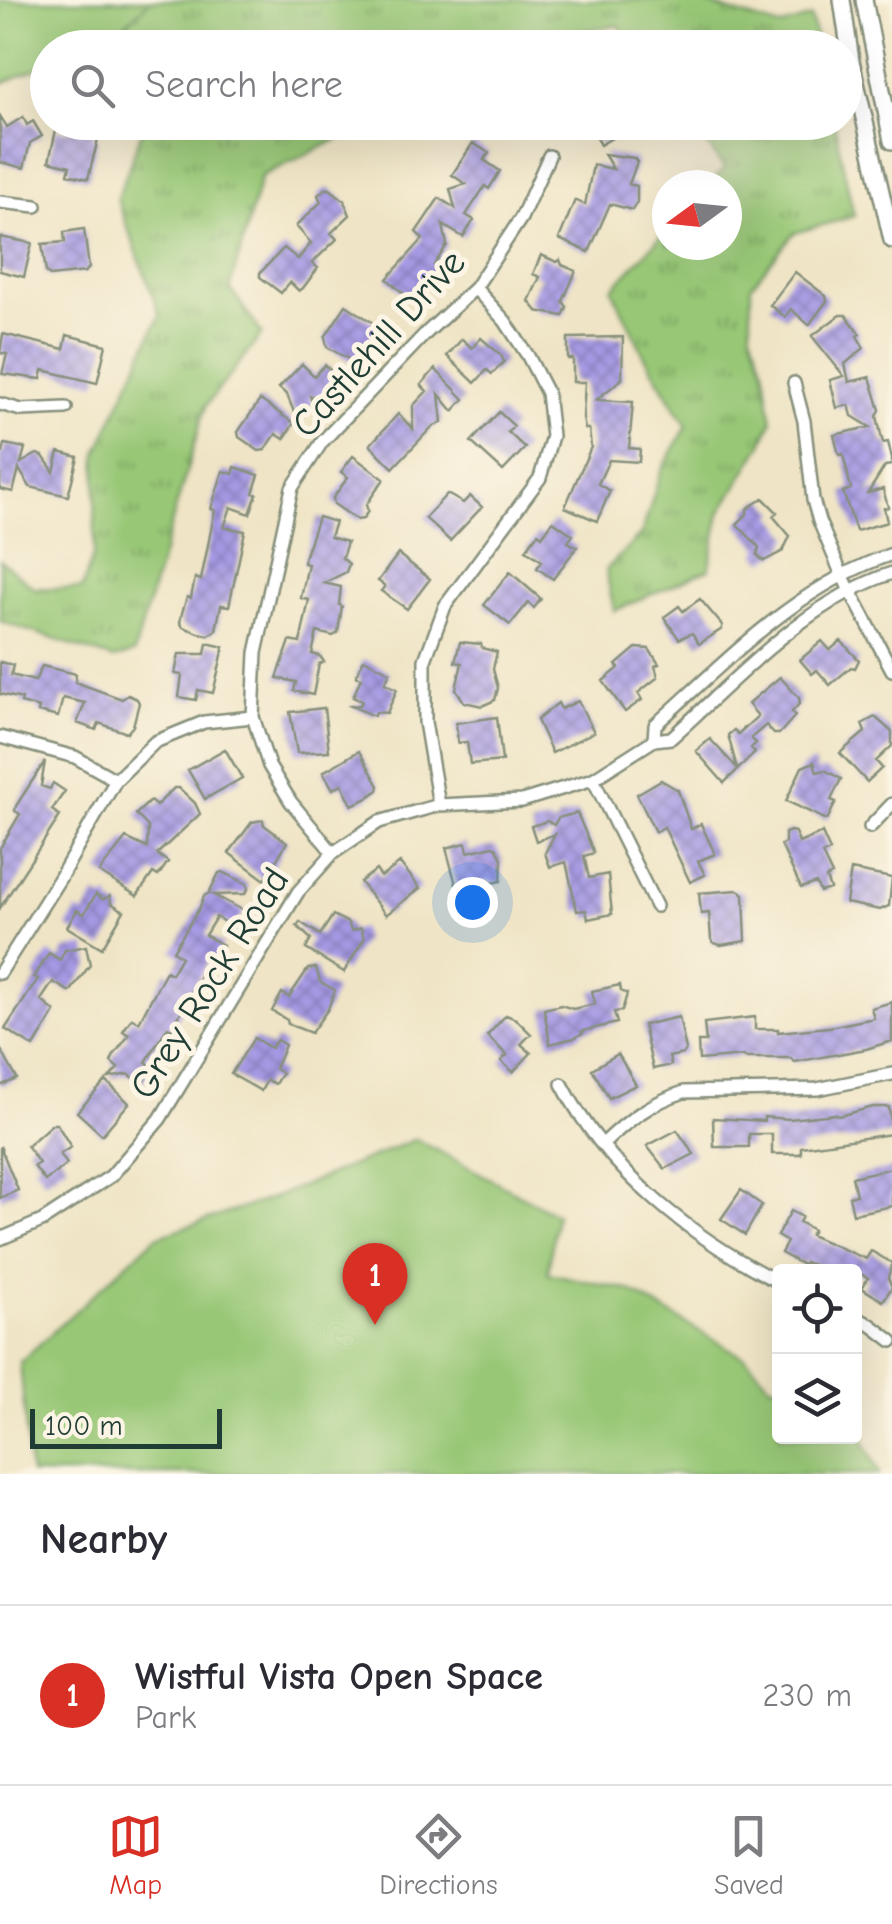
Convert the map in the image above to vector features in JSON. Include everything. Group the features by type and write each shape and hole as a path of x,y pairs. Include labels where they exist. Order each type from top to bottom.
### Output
{"main road":[{"path":"842,0 847,30"},
{"path":"864,0 892,141"},
{"path":"862,111 892,240"}],"street":[{"name":"Castlehill Drive","path":"333,852 292,802 269,766 253,717 256,653 292,488 322,442 424,335 475,288 521,218 549,156"},
{"path":"0,202 36,206"},
{"path":"439,804 425,722 425,660 444,606 540,478 552,436 547,393 528,356 505,321 475,288"},
{"path":"794,383 804,420 813,500 842,573 892,670"},
{"path":"0,404 21,410 66,408"},
{"name":"Grey Rock Road","path":"654,740 656,725 782,612 842,573 892,554"},
{"name":"Grey Rock Road","path":"0,1238 42,1220 112,1176 160,1119 298,892 333,852 379,822 439,804 522,801 593,779 654,740 671,738 814,613 892,573"},
{"path":"0,972 116,780 154,742 204,722 253,717"},
{"path":"0,737 75,757 116,780"},
{"path":"593,779 656,906"},
{"path":"870,827 892,804"},
{"path":"602,1145 631,1116 684,1092 817,1088 892,1074"},
{"path":"562,1084 584,1124 660,1205 732,1258 772,1279"},
{"path":"862,1320 892,1341"}],"green space":[{"path":"0,0 150,0 118,30 30,30 30,71 0,84"},
{"path":"150,0 694,0 780,27 811,17 814,30 622,30 618,25 585,30 121,30"},
{"path":"139,140 336,140 261,176 230,288 262,334 205,407 134,653 114,659 0,621 0,560 34,588 82,589 94,553 97,453 160,315 117,199"},
{"path":"704,140 838,140 854,216 794,233 751,286 751,333 764,368 772,421 720,513 709,569 614,611 606,570 642,533 661,472 687,426 645,357 612,289 652,246 652,260 742,260 742,170 722,170"},
{"path":"416,1139 556,1214 548,1273 629,1290 747,1359 772,1384 772,1444 862,1444 862,1437 880,1474 30,1474 20,1362 156,1237 275,1197"}],"building":[{"path":"0,116 7,127 23,117 27,125 30,123 30,140 35,140 30,143 24,168 0,162"},
{"path":"54,140 98,140 88,179 68,174 70,166 49,161"},
{"path":"473,143 489,153 484,160 500,171 466,215 474,220 463,237 443,225 447,245 434,265 440,270 411,300 387,279 423,239 416,232 439,198 455,208 450,189 466,184 452,175"},
{"path":"604,154 634,158 637,162 629,184 637,186 637,202 632,210 610,204 589,252 559,239 575,200 585,205 593,165 613,169"},
{"path":"325,189 344,200 350,215 331,233 337,239 312,263 318,268 303,288 299,291 290,282 281,293 260,273 284,248 298,259 311,243 296,226 321,202 318,195"},
{"path":"84,229 89,268 85,272 50,276 46,273 42,244 65,242 64,232"},
{"path":"0,237 32,243 24,277 0,271"},
{"path":"541,255 560,260 576,271 563,301 567,307 563,316 537,311 529,301 540,277 533,274"},
{"path":"795,272 826,296 827,301 809,325 791,309 785,317 770,305"},
{"path":"346,305 384,330 357,364 327,347 325,337"},
{"path":"840,315 846,315 860,334 857,336 864,348 845,364 849,382 870,377 880,410 877,416 883,443 888,442 892,459 892,465 885,466 868,493 883,489 887,522 856,531 843,492 851,489 843,454 839,455 834,435 870,427 852,416 849,405 837,408 830,380 844,376 812,336"},
{"path":"3,334 64,349 67,335 106,345 97,383 43,370 41,379 2,374 7,354 0,353"},
{"path":"623,337 622,379 596,400 633,402 629,448 640,449 639,462 609,460 598,484 610,491 597,521 565,507 591,447 583,418 585,382 573,382 568,338"},
{"path":"481,338 504,362 492,374 487,370 475,383 447,356 462,339 472,348"},
{"path":"302,364 314,376 325,365 337,377 320,396 310,396 313,404 297,419 287,395 279,388"},
{"path":"435,369 464,399 453,411 439,394 442,422 432,427 393,468 370,445 398,414 413,429 413,406 427,391 421,385"},
{"path":"260,400 294,423 284,439 276,434 265,450 259,451 239,437 238,432"},
{"path":"499,412 514,426 508,432 525,448 503,471 471,442"},
{"path":"5,444 25,448 21,463 37,454 54,472 59,452 78,457 68,496 30,487 19,469 13,492 0,489 0,453"},
{"path":"353,456 384,479 366,505 368,511 363,519 357,520 334,504 333,498 348,477 341,472"},
{"path":"235,467 259,475 253,493 257,494 250,514 231,507 224,527 245,531 229,606 221,605 216,630 209,635 183,627 180,622 195,578 201,580 215,510 211,509 223,471 233,474"},
{"path":"447,494 463,503 470,496 482,507 450,541 425,518"},
{"path":"763,498 777,512 773,516 790,536 783,551 764,561 757,555 759,547 737,524 747,509"},
{"path":"318,517 335,522 330,537 347,542 342,558 349,564 346,572 324,583 341,587 342,606 338,633 333,636 317,632 312,654 324,662 319,664 313,695 294,691 296,682 277,678 290,641 300,643 309,600 301,598 308,564 304,558"},
{"path":"553,521 573,535 568,542 577,547 553,579 537,568 542,561 526,550"},
{"path":"398,554 430,579 407,609 381,591 385,586 378,581"},
{"path":"510,572 541,599 534,608 528,603 510,625 484,605"},
{"path":"700,599 722,629 699,644 692,633 679,639 664,617 679,606 683,611"},
{"path":"822,641 830,650 841,641 859,660 855,668 851,667 830,685 817,670 812,674 800,660"},
{"path":"460,642 481,644 482,648 497,652 493,669 498,688 495,700 482,706 464,702 456,689 462,663 455,662"},
{"path":"207,643 224,647 213,693 198,690 196,700 179,697 182,675 175,674 179,654 205,654"},
{"path":"636,648 649,649 659,664 655,666 658,677 638,693 642,700 625,712 603,681"},
{"path":"364,659 390,672 385,683 397,689 387,713 376,712 374,716 351,706 362,701 353,697"},
{"path":"0,662 13,665 11,675 35,681 42,666 76,674 75,682 122,699 128,695 137,699 133,726 127,733 99,723 96,730 77,723 85,703 63,698 58,717 38,712 39,708 21,703 22,699 0,694"},
{"path":"780,677 799,698 800,703 792,712 795,716 779,734 766,725 751,738 756,743 751,748 755,753 724,783 696,751 710,739 737,768 728,735 734,730 738,734 758,716 748,704"},
{"path":"578,701 594,732 552,753 537,720 558,703 561,709"},
{"path":"324,708 329,751 297,753 290,712"},
{"path":"497,717 502,761 470,764 467,742 458,743 456,723"},
{"path":"875,717 892,732 892,746 876,761 882,768 867,782 840,753 865,732 862,724"},
{"path":"225,749 242,778 205,799 188,770"},
{"path":"359,751 379,786 366,799 352,805 342,784 333,789 323,772"},
{"path":"45,761 41,786 50,789 53,783 65,791 52,810 60,816 0,908 0,848 20,814 15,811 16,806"},
{"path":"814,762 817,772 825,770 841,779 827,820 786,801 802,767"},
{"path":"661,780 678,790 691,829 701,824 715,854 698,861 705,875 690,882 664,827 655,832 637,794"},
{"path":"174,788 195,803 200,814 157,854 168,862 158,876 153,873 137,896 99,872 126,838 147,848 148,827 136,814 150,801 156,806"},
{"path":"577,813 594,853 584,856 589,878 608,874 612,914 588,919 586,910 577,911 566,862 550,867 545,853 555,834 536,841 531,826 547,821 554,825 558,818"},
{"path":"263,820 264,825 287,842 265,880 229,853 252,822"},
{"path":"795,832 799,843 822,833 830,851 822,854 832,875 826,878 830,889 820,892 816,883 801,888 781,845 785,843 785,833"},
{"path":"466,843 468,852 497,848 502,859 501,881 457,888 446,848"},
{"path":"400,863 420,888 386,915 360,882 376,870 381,877"},
{"path":"851,870 892,878 889,906 880,910 846,903"},
{"path":"223,872 247,884 248,889 245,894 214,895 244,911 234,928 216,917 205,935 223,945 212,963 208,961 172,1029 168,1027 146,1062 153,1067 142,1083 128,1074 109,1078 118,1068 111,1062 114,1055 129,1035 123,1031 132,1018 139,1022 166,971 171,974 181,957 173,951 204,896"},
{"path":"738,890 744,894 746,941 714,943 709,913 701,914 699,893"},
{"path":"96,894 103,899 110,896 111,903 124,911 102,948 67,927 77,910 84,914"},
{"path":"333,915 348,923 351,931 361,928 364,939 344,972 306,949 311,939 297,926 300,922 320,935"},
{"path":"86,946 90,965 70,992 53,982 41,1000 55,1012 34,1047 5,1029 38,979 34,977 49,953 60,960 65,950"},
{"path":"316,968 320,982 335,990 328,1009 311,1033 288,1024 272,1011 282,993 289,997 308,969"},
{"path":"620,985 627,994 622,1011 614,1012 617,1023 550,1044 544,1009 595,1004 592,991"},
{"path":"892,1002 892,1041 866,1049 795,1062 790,1058 744,1056 699,1060 698,1042 706,1042 704,1023 755,1017 755,1029 778,1032 829,1027 874,1018 871,1008"},
{"path":"506,1015 531,1034 521,1044 531,1053 513,1072 501,1061 507,1055 487,1036"},
{"path":"679,1017 686,1050 669,1057 671,1065 653,1069 643,1025"},
{"path":"254,1038 271,1048 277,1040 285,1045 275,1069 282,1073 275,1084 267,1080 261,1091 231,1074"},
{"path":"0,1048 17,1079 0,1086"},
{"path":"618,1054 636,1085 609,1098 592,1069"},
{"path":"106,1081 129,1103 102,1135 77,1112"},
{"path":"889,1107 892,1134 801,1147 801,1154 772,1154 772,1134 749,1134 749,1147 714,1147 713,1118 764,1121 764,1117 839,1116"},
{"path":"57,1124 71,1147 60,1154 67,1164 45,1181 27,1146"},
{"path":"677,1130 694,1154 665,1169 647,1146"},
{"path":"0,1146 18,1190 0,1198"},
{"path":"892,1168 892,1206 853,1214 849,1196 856,1195 852,1177"},
{"path":"741,1190 762,1205 745,1235 721,1219"},
{"path":"791,1211 802,1217 799,1222 813,1230 810,1235 866,1259 871,1251 892,1263 888,1278 892,1287 883,1301 862,1288 868,1278 862,1275 862,1264 801,1264 781,1253 787,1242 777,1236"}],"place":[{"name":"Wistful Vista Open Space","path":"375,1325"}]}
